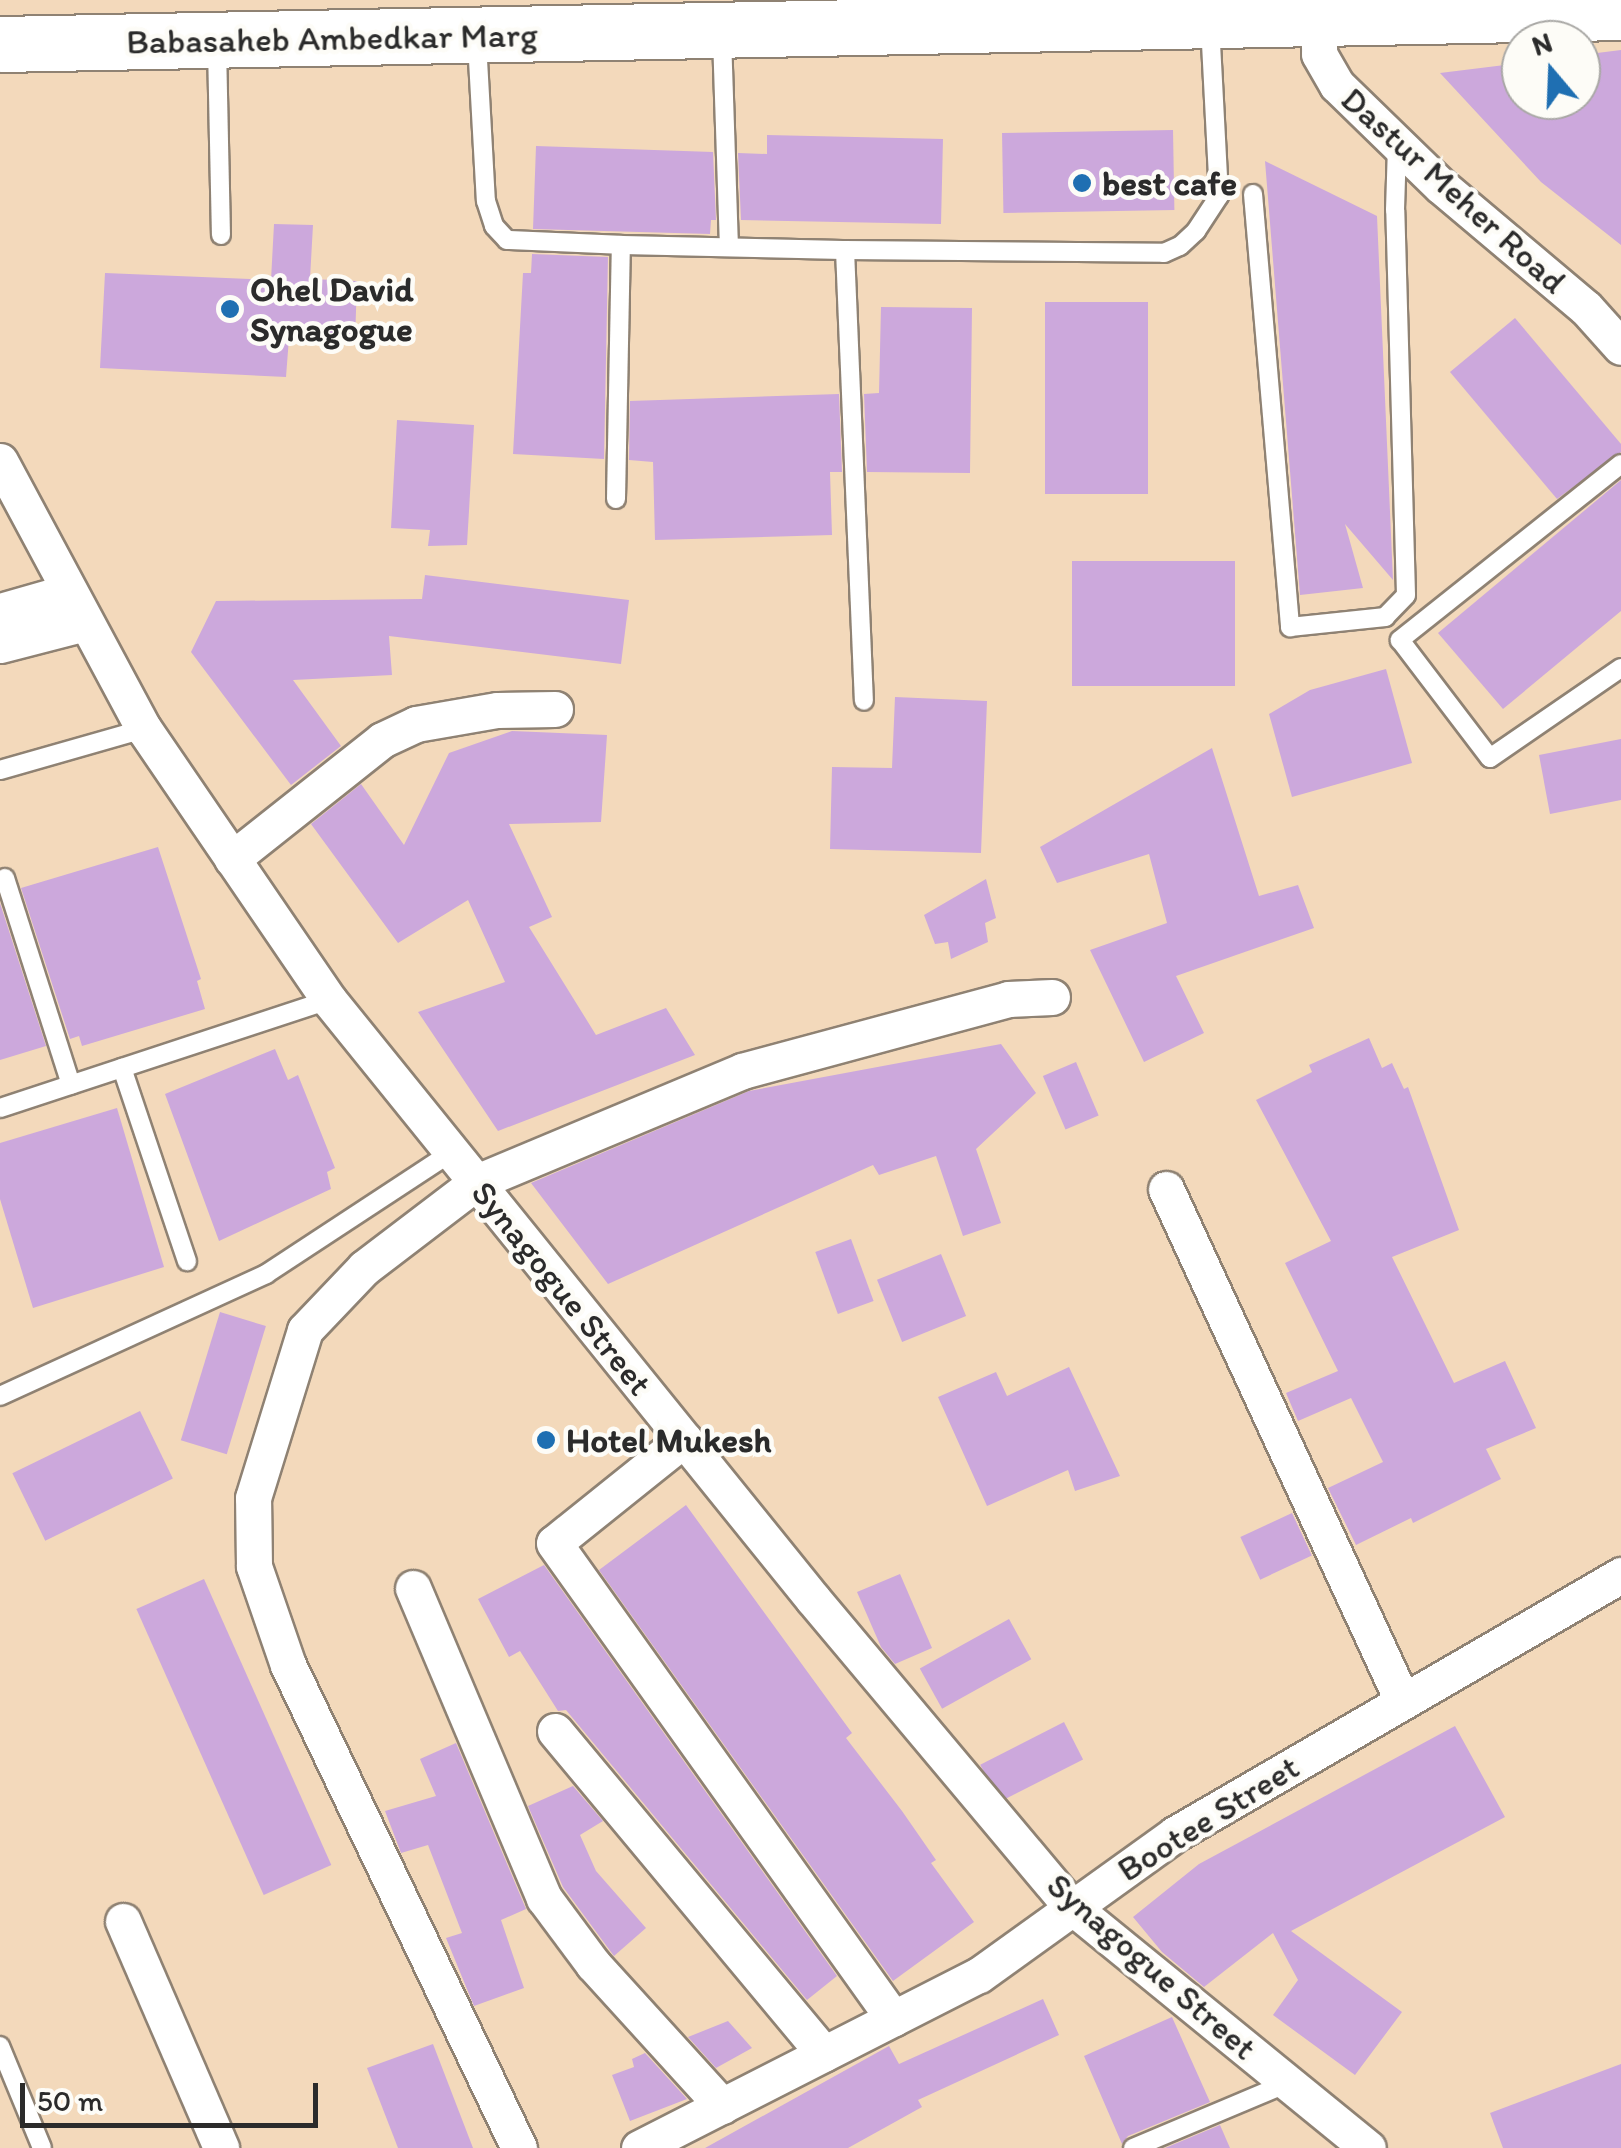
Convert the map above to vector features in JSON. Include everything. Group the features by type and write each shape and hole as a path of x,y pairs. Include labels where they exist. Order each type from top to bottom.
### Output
{"main road":[{"name":"Babasaheb Ambedkar Marg","path":"0,44 1318,18 1458,8 1621,12"}],"street":[{"name":"Dastur Meher Road","path":"1318,18 1320,54 1337,84 1397,145 1614,326"},
{"name":"Synagogue Street","path":"0,461 144,729 330,1000 684,1439 1071,1906 1368,2148"},
{"path":"0,611 68,592"},
{"path":"0,645 85,624"},
{"path":"232,859 382,740 399,732 457,714 554,709"},
{"path":"519,2148 288,1665 254,1566 253,1498 305,1330 364,1268 476,1182 742,1071 1008,999 1052,998"},
{"path":"1166,1188 1402,1700"},
{"path":"684,1439 554,1544 893,2018"},
{"path":"413,1588 544,1898 592,1964 722,2106"},
{"name":"Bootee Street","path":"639,2148 979,1974 1175,1834 1402,1700 1616,1588"},
{"path":"555,1731 824,2054"},
{"path":"123,1922 221,2148"}],"lane":[{"path":"477,36 486,201 494,226 507,240 845,250 1164,253 1180,246 1196,231 1219,196 1209,20"},
{"path":"722,32 729,247"},
{"path":"217,40 221,235"},
{"path":"1253,194 1290,628 1385,617 1406,595 1394,210 1397,145"},
{"path":"616,499 621,245"},
{"path":"845,250 864,701"},
{"path":"1621,464 1400,640 1490,758 1621,668"},
{"path":"0,770 144,729"},
{"path":"6,878 71,1085"},
{"path":"0,1108 330,1000"},
{"path":"122,1068 187,1260"},
{"path":"0,1396 266,1274 452,1152"},
{"path":"0,2046 42,2148"},
{"path":"1133,2148 1288,2082"}],"building":[{"path":"1621,50 1621,245 1541,182 1440,73 1501,65 1501,120 1601,120 1601,52"},
{"path":"1173,130 1174,210 1003,213 1002,133"},
{"path":"767,135 943,139 941,224 741,220 738,153 767,154"},
{"path":"536,146 713,152 716,220 711,220 710,234 533,229"},
{"path":"1265,161 1377,216 1393,580 1345,524 1363,588 1300,595"},
{"name":"Ohel David Synagogue","path":"274,224 313,225 310,279 357,281 355,341 289,338 286,377 100,368 105,273 271,280"},
{"path":"532,254 608,257 604,459 513,454 523,273 531,273"},
{"path":"1045,302 1148,302 1148,494 1045,494"},
{"path":"881,307 972,308 970,473 867,472 864,394 879,393"},
{"path":"1515,318 1621,444 1621,452 1557,499 1450,372"},
{"path":"839,394 842,472 830,472 832,535 655,540 653,462 629,460 630,401"},
{"path":"397,420 474,425 467,545 428,546 430,530 391,528"},
{"path":"1621,480 1621,611 1503,709 1438,633"},
{"path":"1072,561 1235,561 1235,686 1072,686"},
{"path":"425,575 629,600 621,664 389,636 392,675 293,680 341,746 291,785 191,652 216,601 422,599"},
{"path":"1386,669 1412,763 1292,797 1269,714 1310,690"},
{"path":"895,697 987,701 981,853 830,849 832,767 892,768"},
{"path":"512,731 607,735 601,822 509,824 552,917 529,927 596,1035 666,1008 695,1055 498,1131 418,1012 505,982 468,900 398,943 311,824 361,784 404,845 449,753"},
{"path":"1621,739 1621,800 1550,814 1539,755"},
{"path":"1212,748 1259,896 1298,885 1314,928 1176,976 1204,1033 1144,1062 1090,950 1167,923 1149,854 1057,883 1040,847"},
{"path":"158,847 201,979 197,981 205,1009 82,1046 79,1036 70,1039 21,888"},
{"path":"986,879 996,918 985,923 988,942 951,959 948,942 935,944 924,915"},
{"path":"0,903 46,1046 0,1060"},
{"path":"1369,1038 1382,1068 1392,1063 1404,1089 1408,1087 1459,1230 1392,1257 1454,1383 1505,1361 1536,1428 1486,1449 1501,1479 1413,1523 1411,1518 1356,1545 1328,1488 1383,1462 1351,1398 1298,1421 1286,1393 1338,1371 1285,1263 1331,1241 1256,1100 1312,1072 1309,1065"},
{"path":"1001,1044 1036,1093 976,1149 1001,1223 963,1236 936,1156 879,1175 873,1165 608,1284 531,1183 749,1091"},
{"path":"275,1049 288,1080 298,1075 335,1168 327,1172 331,1189 219,1241 165,1094"},
{"path":"1076,1062 1099,1115 1066,1129 1043,1076"},
{"path":"117,1108 164,1267 33,1308 0,1199 0,1143"},
{"path":"851,1239 874,1301 838,1314 815,1252"},
{"path":"941,1254 966,1316 902,1342 877,1280"},
{"path":"220,1312 266,1326 227,1454 181,1440"},
{"path":"1069,1367 1120,1476 1075,1491 1068,1470 987,1506 938,1397 996,1372 1007,1396"},
{"path":"140,1411 173,1478 45,1541 12,1473"},
{"path":"686,1505 852,1733 846,1738 902,1811 936,1860 931,1863 974,1922 893,1981 599,1570"},
{"path":"1292,1513 1312,1556 1260,1580 1240,1537"},
{"path":"544,1565 837,1976 807,2000 566,1710 558,1711 520,1651 509,1657 478,1599"},
{"path":"900,1574 932,1648 895,1664 881,1647 857,1592"},
{"path":"204,1579 331,1865 264,1895 136,1609"},
{"path":"1009,1619 1031,1659 942,1709 920,1668"},
{"path":"1064,1722 1083,1759 999,1802 980,1765"},
{"path":"1455,1726 1505,1817 1291,1931 1402,2012 1355,2075 1273,2015 1298,1980 1273,1933 1204,1987 1162,1952 1133,1917 1199,1864"},
{"path":"456,1743 526,1909 501,1920 524,1988 474,2006 446,1938 462,1933 428,1845 401,1853 385,1811 436,1796 420,1759"},
{"path":"573,1786 603,1821 580,1835 596,1871 646,1928 614,1956 563,1887 528,1806"},
{"path":"1043,1999 1059,2035 918,2100 922,2107 848,2148 705,2148 889,2046 899,2064"},
{"path":"1172,2017 1210,2102 1128,2136 1122,2144 1084,2056"},
{"path":"728,2021 752,2048 716,2068 688,2037"},
{"path":"433,2044 473,2148 398,2148 367,2068"},
{"path":"645,2053 687,2099 630,2121 612,2075 634,2067 632,2059"},
{"path":"1621,2064 1621,2148 1503,2148 1490,2113"},
{"path":"1220,2125 1230,2148 1165,2148"}],"place":[{"name":"best cafe","path":"1082,183"},
{"name":"Ohel David Synagogue","path":"230,309"},
{"name":"Hotel Mukesh","path":"546,1440"}]}
